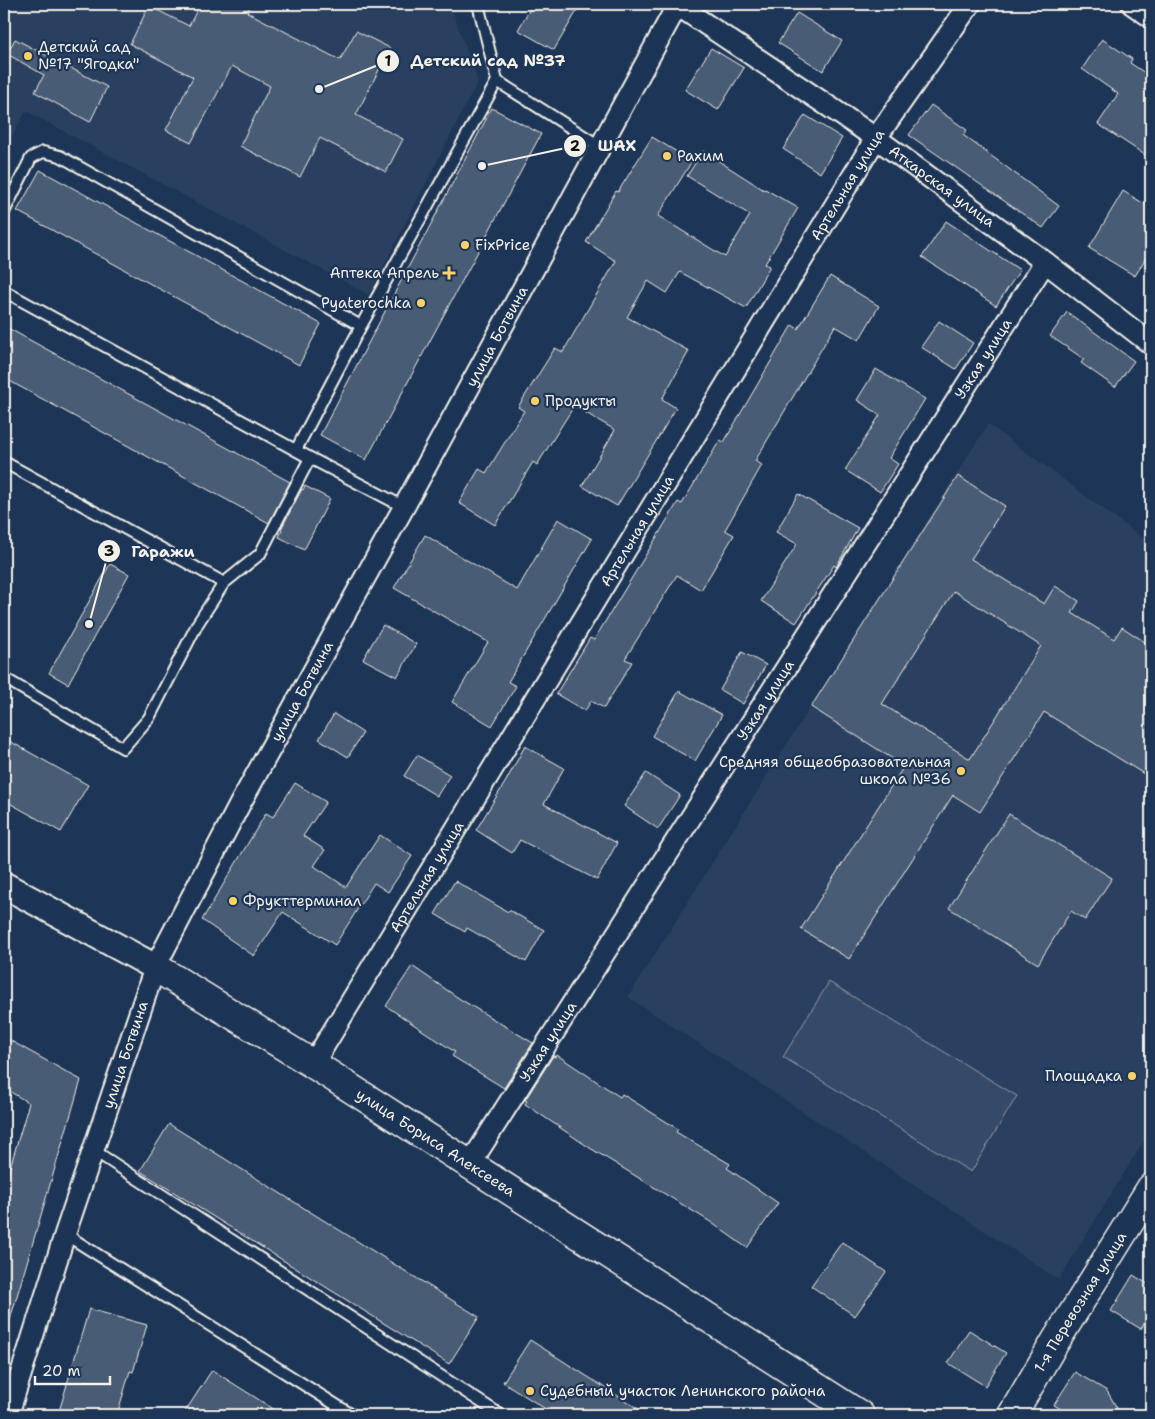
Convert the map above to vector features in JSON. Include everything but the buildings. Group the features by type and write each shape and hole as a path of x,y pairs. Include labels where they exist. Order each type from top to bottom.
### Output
{"main road":[{"name":"улица Бориса Алексеева","path":"154,967 313,1064 860,1415"},
{"name":"1-я Перевозная улица","path":"1012,1415 1151,1188"}],"street":[{"name":"Аткарская улица","path":"678,4 876,138 1149,338"},
{"name":"улица Ботвина","path":"8,1403 154,967 241,802 678,4"},
{"name":"Артельная улица","path":"313,1064 876,138 970,4"},
{"path":"1132,4 1151,17"},
{"name":"Узкая улица","path":"470,1164 1045,262"},
{"name":"улица Бориса Алексеева","path":"4,885 154,967"}],"lane":[{"path":"296,450 497,81 478,4"},
{"path":"497,81 601,147"},
{"path":"4,212 31,158 43,152 60,156 362,326"},
{"path":"4,291 310,458 404,507"},
{"path":"4,678 123,748 150,718 198,622 224,583 260,554 310,458"},
{"path":"4,462 224,583"},
{"path":"93,1150 502,1415"},
{"path":"65,1234 352,1415"}],"shaded area":[{"path":"4,4 450,4 478,81 369,295 26,111 4,151"},
{"name":"Средняя общеобразовательная школа №36","path":"988,424 1151,544 1151,1129 1059,1280 628,997"},
{"path":"829,982 1017,1096 971,1172 783,1057"}],"place":[{"name":"Детский сад №17 \"Ягодка\"","path":"28,56"},
{"name":"Детский сад №37","path":"319,89"},
{"name":"Рахим","path":"667,156"},
{"name":"ШАХ","path":"482,166"},
{"name":"FixPrice","path":"465,245"},
{"name":"Аптека Апрель","path":"449,273"},
{"name":"Pyaterochka","path":"421,303"},
{"name":"Продукты","path":"535,401"},
{"name":"Гаражи","path":"89,624"},
{"name":"Средняя общеобразовательная школа №36","path":"961,771"},
{"name":"Фрукттерминал","path":"233,901"},
{"name":"Площадка","path":"1132,1076"},
{"name":"Судебный участок Ленинского района","path":"530,1391"}]}
